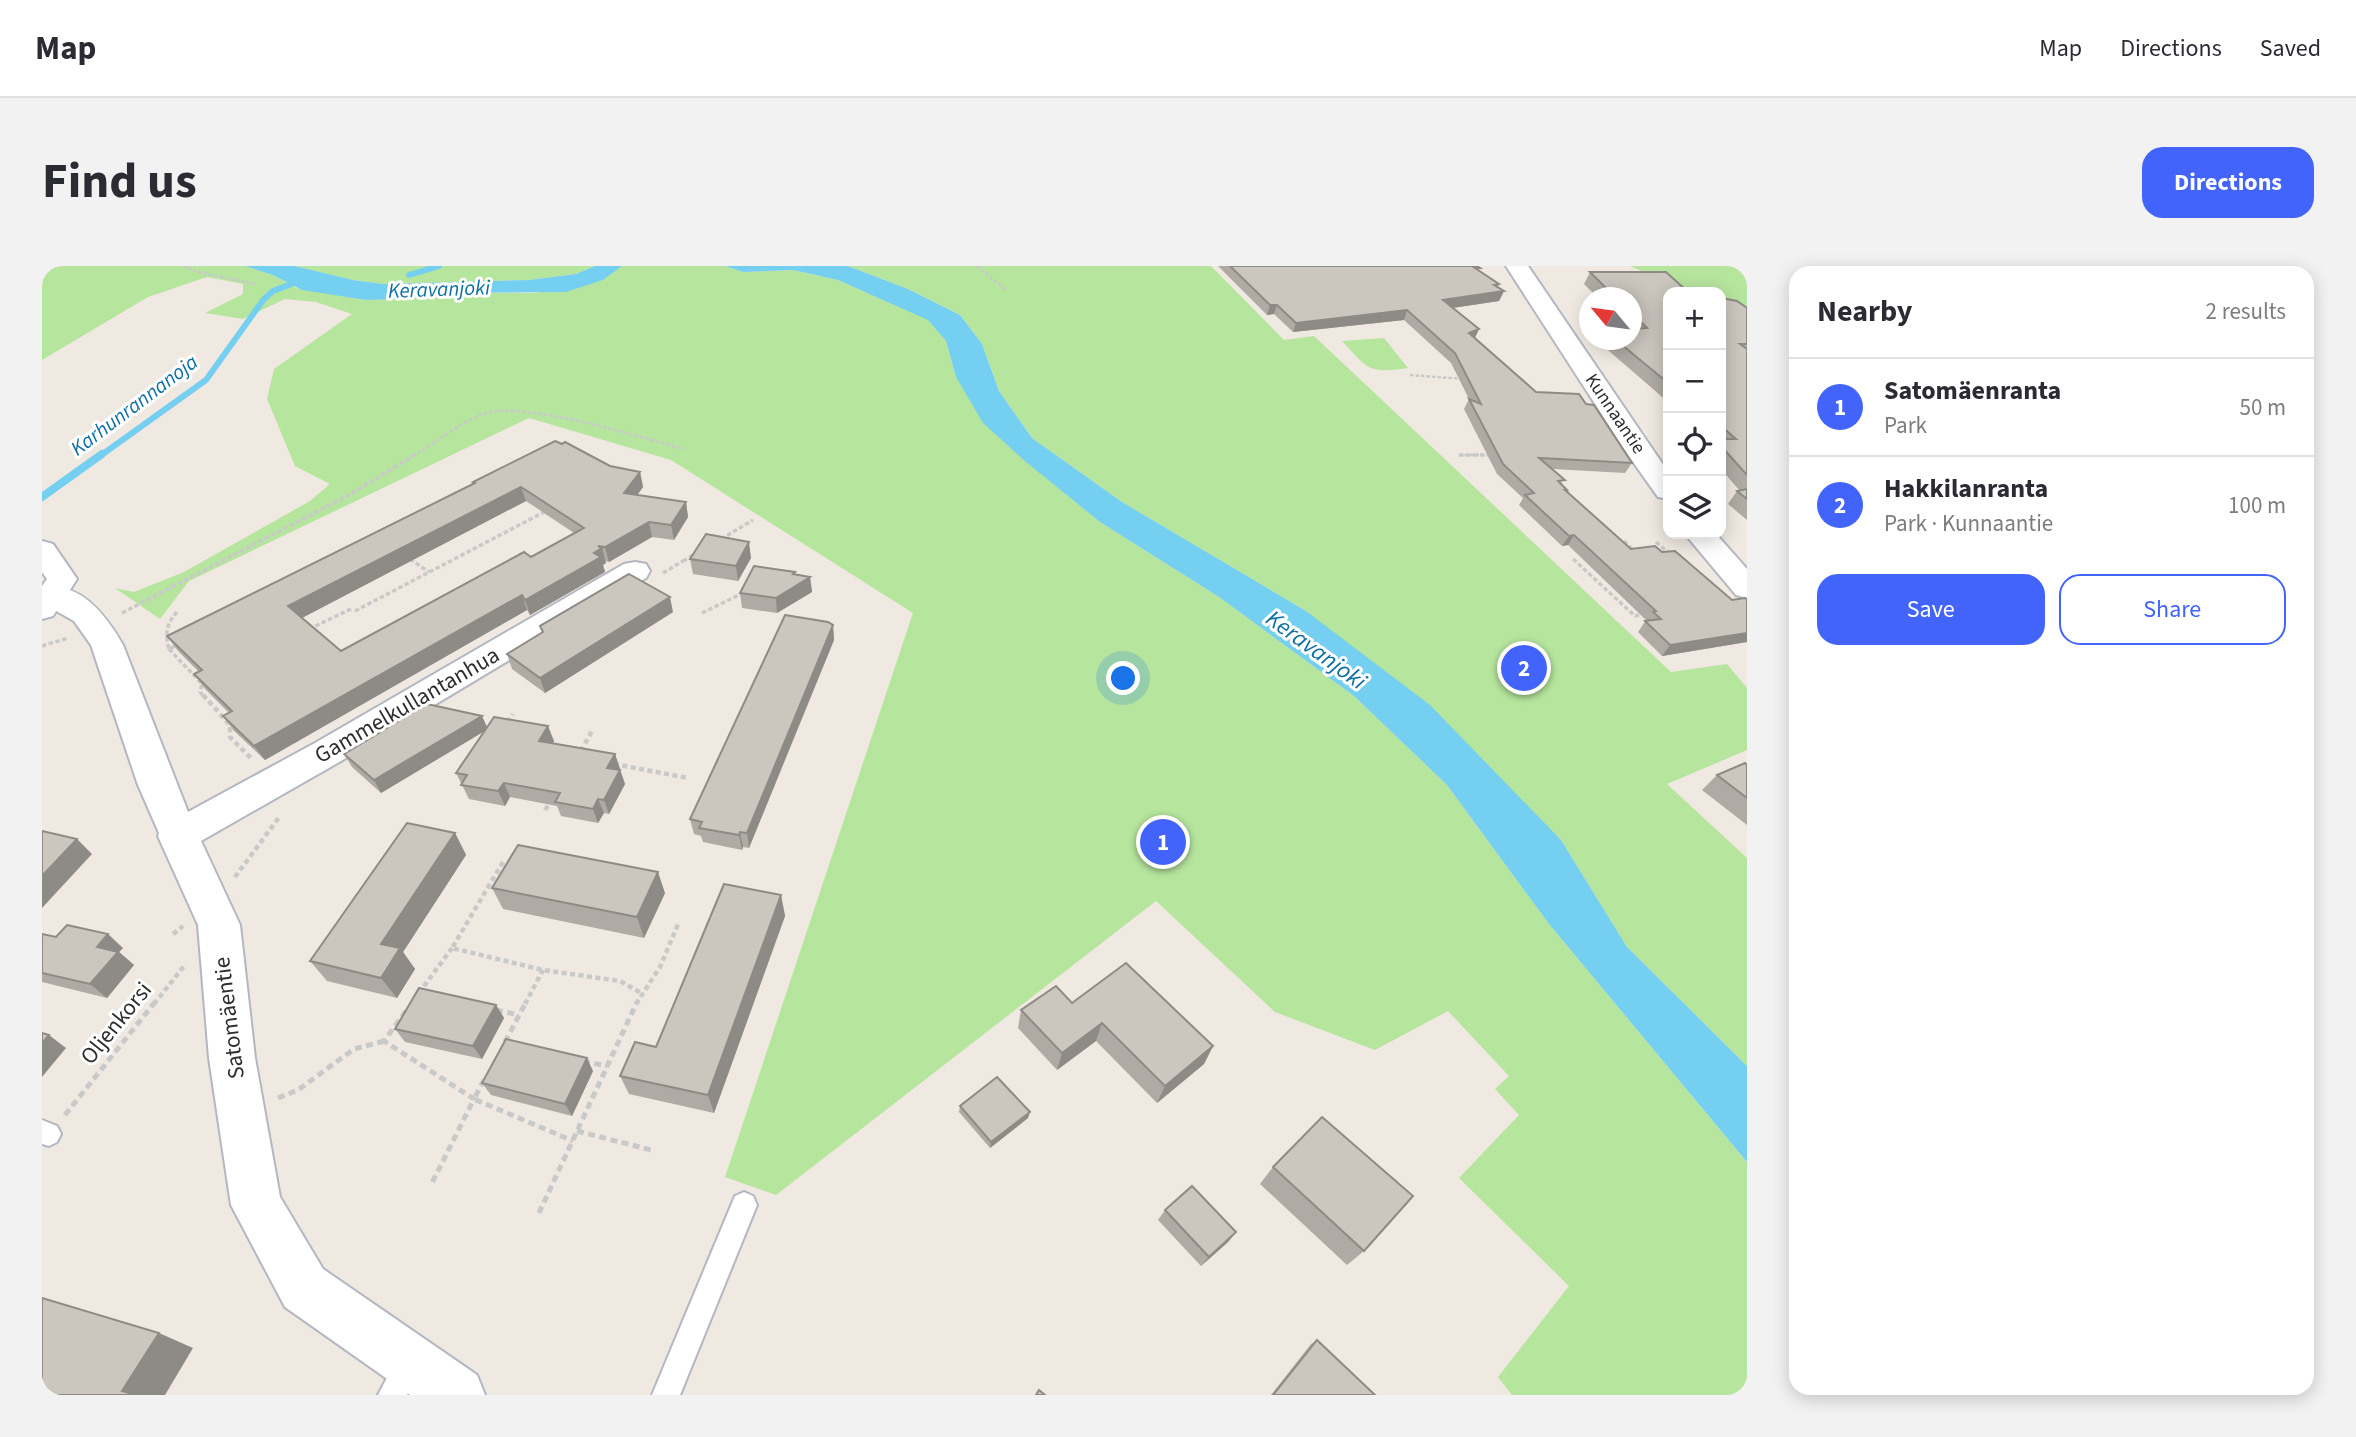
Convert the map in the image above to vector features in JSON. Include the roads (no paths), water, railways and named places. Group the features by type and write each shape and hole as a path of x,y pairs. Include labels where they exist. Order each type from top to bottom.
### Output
{"street":[{"name":"Kunnaantie","path":"1517,266 1663,484"},
{"path":"1704,539 1747,588"},
{"path":"42,550 62,579 47,603"},
{"name":"Gammelkullantanhua","path":"177,836 280,794 648,573"},
{"name":"Satomäentie","path":"47,603 78,606 96,626 107,645 125,702 177,836 197,872 215,916 232,1058 256,1205 304,1287 402,1378 457,1395"}],"lane":[{"path":"666,1395 744,1205"}],"water":[{"name":"Keravanjoki","path":"245,266 295,266 383,284 529,280 576,274 595,266 622,266 603,280 566,292 445,293 402,299 366,300 302,290 273,275"},
{"name":"Keravanjoki","path":"725,266 848,266 908,289 960,315 982,344 999,391 1032,438 1122,502 1306,611 1430,705 1561,840 1627,947 1747,1066 1747,1162 1549,924 1447,785 1354,696 1219,597 1100,522 1026,462 983,423 956,377 946,341 928,320 838,280 793,270 743,272"}],"waterway":[{"name":"Keravanjoki","path":"409,275 439,266"},
{"name":"Karhunrannanoja","path":"100,456 206,380 264,299 273,291 302,280"},
{"name":"Karhunrannanoja","path":"42,497 102,454"}],"place":[{"name":"Hakkilanranta","path":"1524,668"},
{"name":"Satomäenranta","path":"1163,842"}]}
